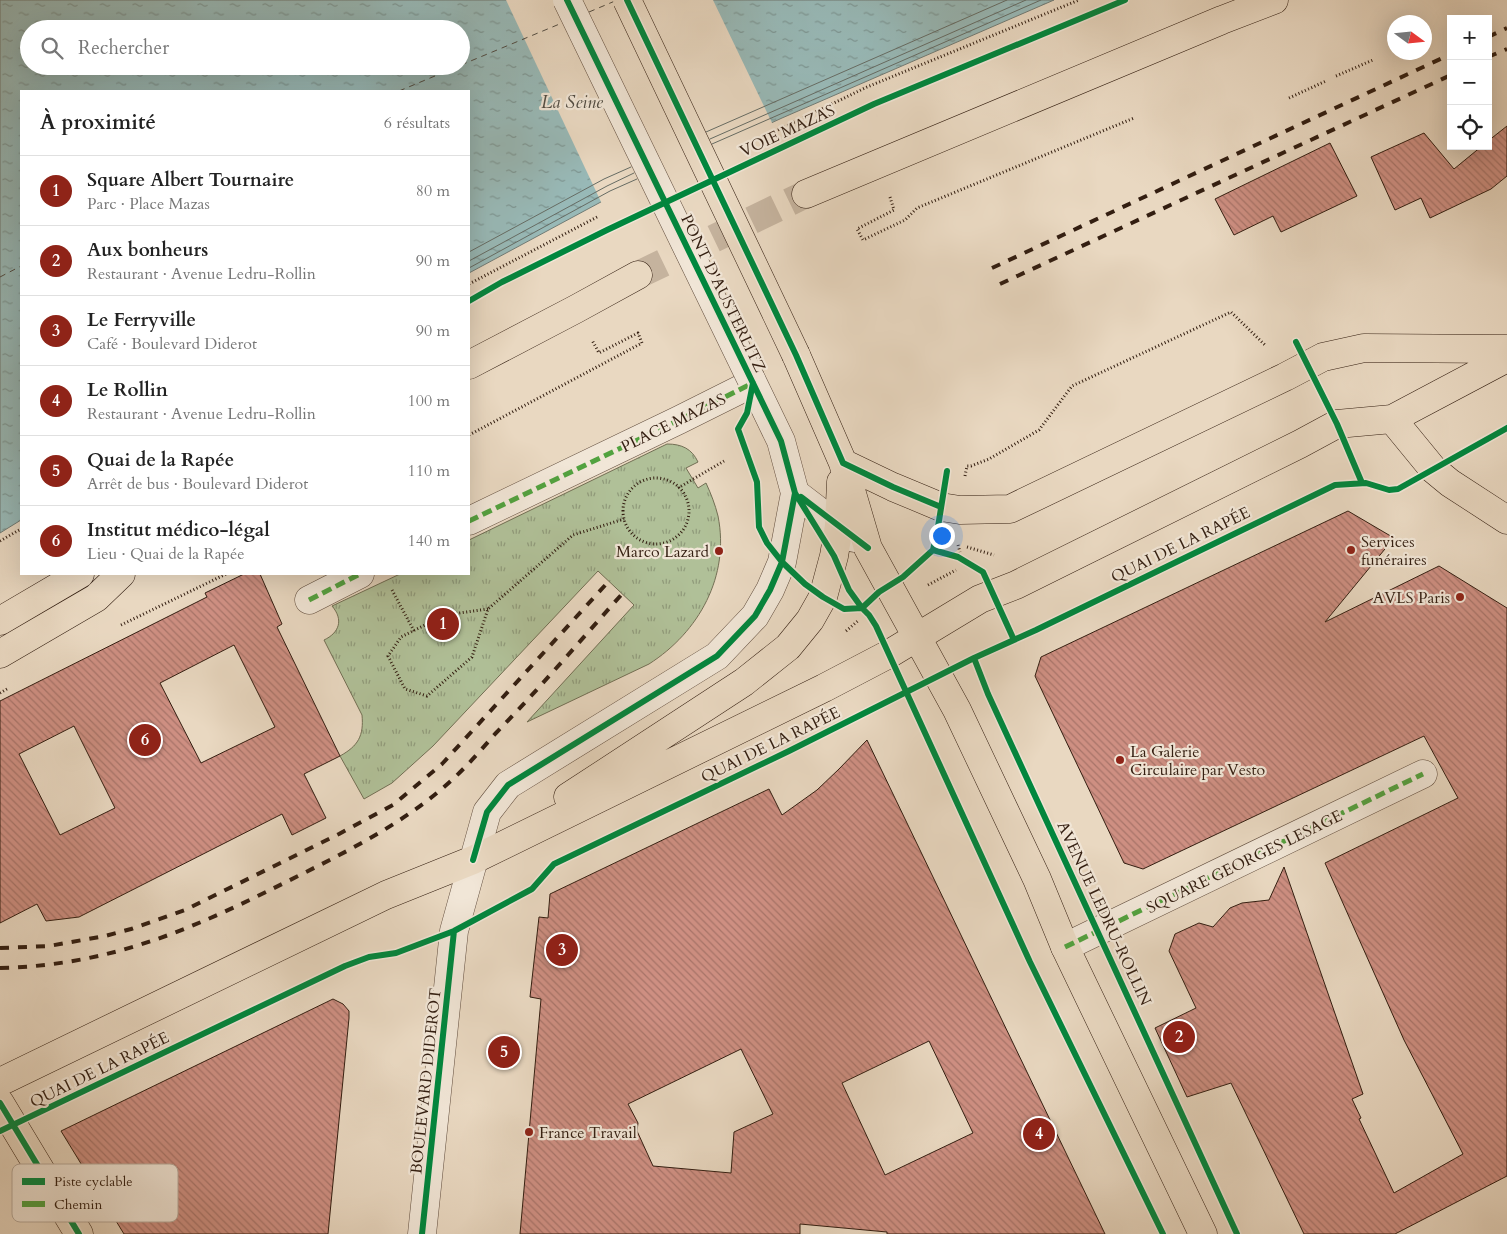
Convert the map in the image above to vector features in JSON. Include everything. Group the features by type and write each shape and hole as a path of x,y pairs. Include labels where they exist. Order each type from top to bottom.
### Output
{"main road":[{"path":"627,0 796,355 843,463 868,548 957,710 1037,879 1064,947 1203,1234"},
{"path":"806,194 1274,0"},
{"path":"470,364 638,275"},
{"path":"843,463 941,507 960,510 1010,510 1324,357 1364,348 1507,349"},
{"name":"QUAI DE LA RAPÉE","path":"0,1082 386,895 473,860 858,672 980,599 1016,585 1337,424 1392,419 1507,358"},
{"path":"1392,419 1433,470 1507,520"},
{"name":"QUAI DE LA RAPÉE","path":"473,860 736,687 788,647 810,620 822,597 834,556 839,526 843,463"},
{"path":"0,620 78,575"},
{"path":"0,654 96,598 120,575"},
{"path":"0,1103 37,1164"},
{"path":"72,1222 79,1234"}],"street":[{"name":"PONT D'AUSTERLITZ","path":"567,0 781,441 795,493"},
{"name":"PLACE MAZAS","path":"470,521 679,420 752,381"},
{"path":"473,860 488,812 508,785 717,656 755,616 770,590 782,562 795,493 868,548"},
{"path":"309,600 358,575"},
{"name":"SQUARE GEORGES LESAGE","path":"1064,947 1423,774"},
{"name":"BOULEVARD DIDEROT","path":"422,1234 454,931 473,860"}],"path":[{"path":"778,130 867,87 1079,0"},
{"path":"1336,76 1372,60"},
{"path":"1289,98 1326,81"},
{"path":"894,210 857,229 863,240 905,220 917,208 1134,118"},
{"path":"470,283 600,216"},
{"path":"965,477 967,466 989,459 1039,430 1072,386 1230,312 1269,349"},
{"path":"470,434 642,343 638,334 599,353"},
{"path":"678,488 724,461"},
{"path":"653,479 671,482 678,488 685,497 688,508 688,518 684,528 676,537 667,542 656,544 636,538 628,529 624,519 623,510 629,492 636,486 653,479"},
{"path":"488,609 445,615 401,637 388,656 405,689 427,696 472,657 488,609 573,535 624,519"},
{"path":"0,541 20,530"},
{"path":"950,555 959,555 956,536"},
{"path":"958,544 996,556"},
{"path":"926,587 956,570"},
{"path":"391,589 414,631"},
{"path":"846,639 844,633 859,620"}],"green space":[{"path":"667,444 686,448 696,457 698,462 686,468 698,488 706,483 718,516 721,538 715,581 707,600 683,636 667,651 649,664 527,722 634,605 598,571 433,746 392,783 364,799 340,756 355,744 361,735 362,715 324,640 333,634 338,626 338,616 332,606 398,575 470,575 470,540"}],"water":[{"name":"La Seine","path":"0,0 1054,0 782,118 612,196 470,272 470,90 20,90 20,521 0,533"}],"pier":[{"path":"506,0 713,0 773,125 602,204"}],"building":[{"path":"1507,126 1507,176 1491,189 1430,218 1421,198 1395,210 1371,157 1424,133 1454,169 1477,150 1492,150 1492,138"},
{"path":"1330,143 1357,196 1281,232 1273,216 1234,235 1215,199"},
{"path":"1348,511 1394,538 1325,622 1439,566 1507,608 1507,1176 1395,1234 1304,1234 1231,1083 1187,1097 1155,1028 1196,1008 1169,951 1175,934 1199,923 1213,927 1230,908 1242,903 1269,900 1284,867 1363,1094 1352,1099 1361,1118 1359,1119 1394,1193 1463,1154 1404,1040 1325,863 1458,798 1424,736 1143,869 1124,863 1035,676 1041,657"},
{"path":"242,575 260,575 282,624 277,627 340,756 304,774 326,818 292,835 282,814 79,917 46,921 37,904 0,923 0,701 207,597 205,593","holes":["234,645 275,727 201,763 160,683","74,726 115,808 60,835 19,754"]},
{"path":"867,740 1105,1234 887,1234 887,1232 800,1224 800,1234 520,1234 541,999 530,997 539,917 548,918 550,894 769,789 782,815 817,790","holes":["929,1041 973,1133 885,1175 842,1083","741,1049 773,1114 734,1132 731,1173 653,1166 637,1131 638,1123 628,1104"]},
{"path":"333,999 343,1004 349,1011 328,1234 124,1234 117,1222 178,1222 178,1164 81,1164 61,1131"}],"ferry route":[{"path":"589,12 615,1"},
{"path":"470,61 562,23"},
{"path":"401,90 437,75"},
{"path":"0,277 20,267"}],"tunnel":[{"path":"638,275 806,194"}],"railway":[{"path":"1492,35 1507,28"},
{"path":"1492,55 1507,49"},
{"path":"992,268 1447,56"},
{"path":"1000,284 1447,77"},
{"path":"0,948 49,946 105,936 185,910 339,834 393,805 442,764 609,581"},
{"path":"0,968 43,965 83,959 158,939 194,925 266,892 382,831 437,793 459,773 622,594"}],"marked path":[{"path":"470,521 753,383"},
{"path":"309,600 358,575"},
{"path":"1065,947 1423,774"}],"cycle path":[{"path":"567,0 781,441 795,493 834,556 849,590 876,626 1030,962 1163,1234"},
{"path":"627,0 796,355 843,463 941,507"},
{"name":"VOIE MAZAS","path":"470,300 502,282 607,230 874,104 1125,0"},
{"path":"1296,342 1337,424 1362,483"},
{"path":"753,383 747,413 738,429 757,482 759,527 767,543 782,562 805,584 844,609 862,608 879,592 903,577 933,550 958,557 983,572 1014,640"},
{"path":"0,1131 345,966 369,957 396,953 454,931 532,889 554,864 789,751 974,658 1036,630 1335,485 1366,483 1389,490 1398,489 1507,428"},
{"path":"933,550 947,471"},
{"path":"473,860 487,812 508,785 717,656 755,616 770,590 782,562 795,493"},
{"path":"801,497 868,548"},
{"name":"AVENUE LEDRU-ROLLIN","path":"974,658 988,694 1237,1234"},
{"path":"422,1234 454,931"},
{"path":"0,1103 37,1164"},
{"path":"72,1222 79,1234"}],"place":[{"name":"Services funéraires","path":"1351,550"},
{"name":"Marco Lazard","path":"719,551"},
{"name":"AVLS Paris","path":"1460,597"},
{"name":"Square Albert Tournaire","path":"443,624"},
{"name":"Institut médico-légal","path":"145,740"},
{"name":"La Galerie Circulaire par Vesto","path":"1120,760"},
{"name":"Le Ferryville","path":"562,950"},
{"name":"Aux bonheurs","path":"1179,1037"},
{"name":"Quai de la Rapée","path":"504,1052"},
{"name":"France Travail","path":"529,1132"},
{"name":"Le Rollin","path":"1039,1134"}]}
